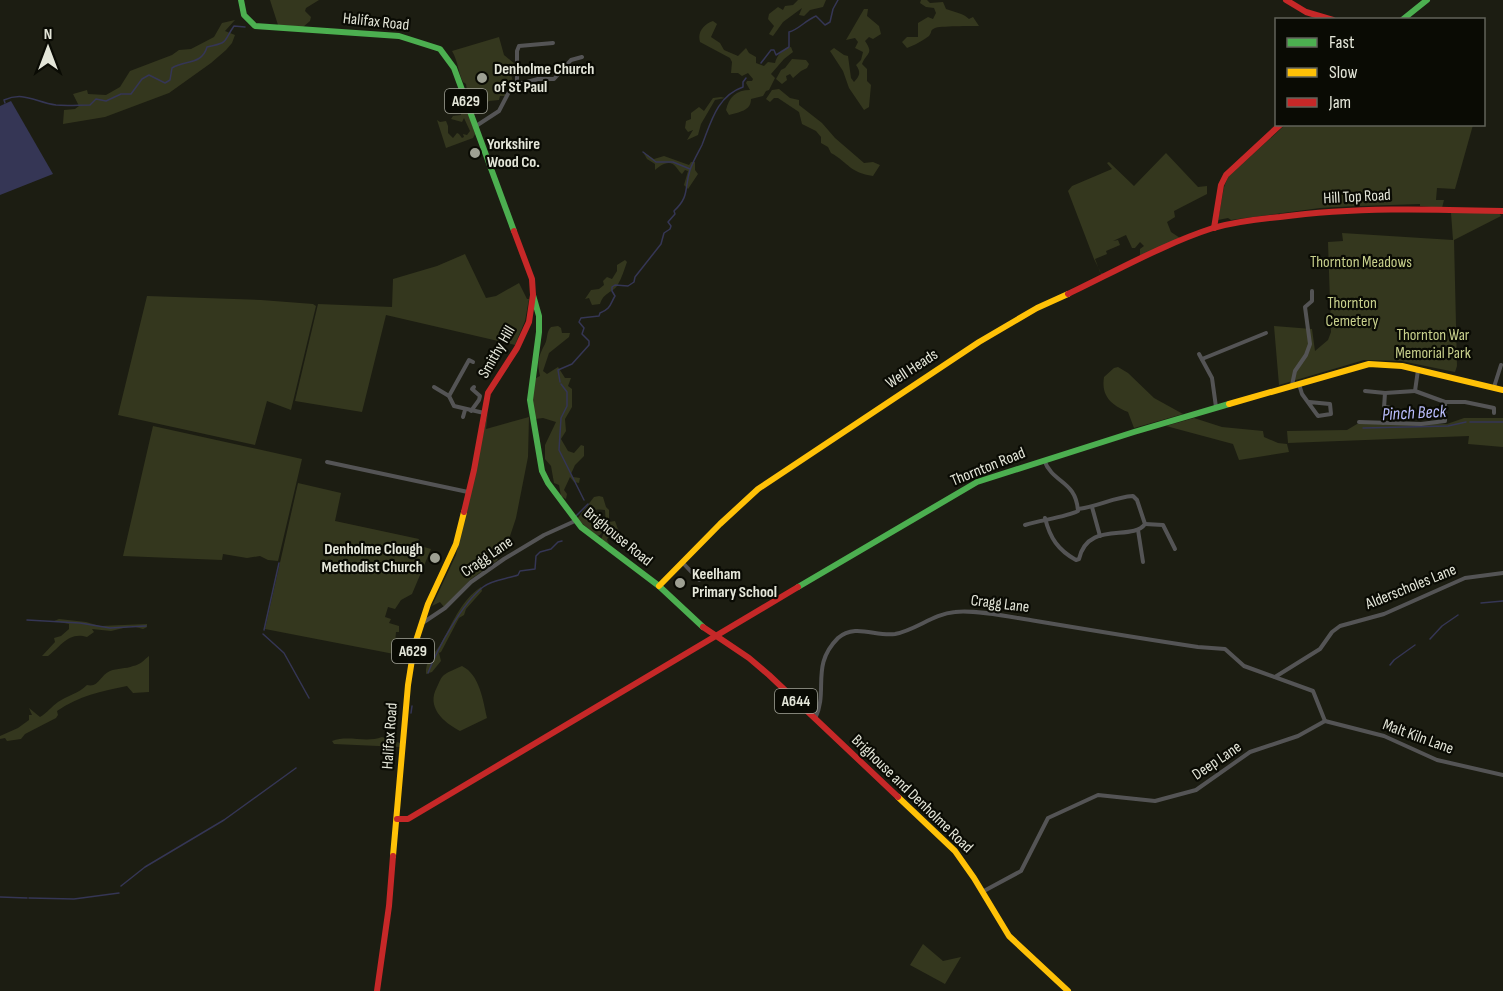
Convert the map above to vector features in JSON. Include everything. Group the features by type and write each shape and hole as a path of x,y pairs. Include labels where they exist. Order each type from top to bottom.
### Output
{"main road":[{"name":"Halifax Road","path":"241,0 243,14 255,26 387,34 435,46 444,52 454,68 532,279 533,295"},
{"path":"1286,0 1306,12 1326,18"},
{"path":"1404,18 1427,0"},
{"path":"1214,228 1221,185 1226,175 1279,126"},
{"name":"Hill Top Road","path":"1214,228 1263,218 1353,210 1410,208 1503,211"},
{"name":"Well Heads","path":"659,586 720,524 774,477 979,342 1057,297 1120,270 1187,237 1214,228"},
{"name":"Brighouse Road","path":"533,295 539,318 539,332 530,394 536,444 546,479 575,521 659,586 715,636"},
{"name":"Smithy Hill","path":"468,492 488,393 523,336 529,322 533,295"},
{"name":"Thornton Road","path":"397,819 408,819 977,482 1044,459 1216,407 1370,364 1385,364 1418,370 1503,390"},
{"name":"Halifax Road","path":"377,991 386,926 410,673 421,624 456,544 468,492"},
{"name":"Brighouse and Denholme Road","path":"715,636 749,658 955,851 1009,936 1068,991"}],"street":[{"path":"517,84 516,51 519,45 553,43"},
{"path":"475,126 504,106 510,88 517,84 554,79 571,60 582,57"},
{"path":"1309,402 1330,404 1331,414 1318,416 1295,384 1295,371 1306,355 1310,344 1305,307 1312,301 1312,291"},
{"path":"1202,359 1266,333"},
{"path":"1199,354 1212,378 1216,407"},
{"path":"450,396 470,360 472,362"},
{"path":"1494,387 1501,365"},
{"path":"1415,391 1418,370"},
{"path":"434,387 450,396 454,406 484,413"},
{"path":"471,411 480,400 480,396 472,389"},
{"path":"1365,391 1384,393 1415,391 1444,402 1475,403 1494,408 1494,413"},
{"path":"1383,423 1384,393"},
{"path":"1359,422 1444,421 1444,402"},
{"path":"1384,407 1392,408"},
{"path":"463,417 465,410"},
{"path":"1044,459 1054,476 1069,487 1078,508"},
{"path":"327,462 468,492"},
{"path":"1025,525 1045,518 1068,515 1076,512 1078,508 1092,507 1133,496 1139,504 1145,524"},
{"path":"1092,507 1100,536"},
{"path":"1045,518 1049,536 1076,560 1079,559 1086,543 1100,536 1138,530 1145,524 1163,525 1175,549"},
{"name":"Cragg Lane","path":"421,624 445,608 471,582 504,559 544,535 575,521"},
{"path":"1138,530 1143,562"},
{"path":"682,562 699,580"},
{"name":"Alderscholes Lane","path":"1275,677 1320,649 1332,632 1340,626 1384,614 1465,578 1503,573"},
{"name":"Cragg Lane","path":"815,719 820,707 822,664 826,654 838,638 853,631 895,634 955,612 1021,619 1198,647 1224,649 1244,666 1312,691 1325,721"},
{"name":"Malt Kiln Lane","path":"1325,721 1384,736 1437,760 1503,775"},
{"name":"Deep Lane","path":"982,891 1021,871 1048,818 1098,795 1155,801 1196,790 1250,752 1298,736 1325,721"}],"green space":[{"path":"270,0 319,0 306,8 305,11 311,17 303,27 278,25"},
{"path":"798,0 826,0 823,7 810,10 804,16 799,15 802,8 783,22 773,36 769,34 774,26 768,19 769,14 778,7 783,10 785,6 793,5"},
{"path":"921,0 927,0 930,3 943,2 946,9 969,19 973,17 979,26 935,28 927,38 907,48 902,42 907,37 918,37 918,23 928,17 933,19 936,13 934,8 920,3"},
{"path":"864,9 868,9 867,16 879,26 881,34 873,39 869,37 865,41 869,53 862,64 867,69 867,81 871,85 869,107 864,110 849,88 843,71 830,51 834,48 848,56 851,78 854,82 859,74 856,65 861,60 863,52 855,48 858,42 855,38 846,40"},
{"path":"235,20 225,31 235,35 226,50 169,93 105,117 63,124 64,110 75,109 79,106 73,94 87,90 88,94 106,95 120,87 130,71 172,55 179,50 191,49 214,37 222,23"},
{"path":"713,21 717,24 711,37 720,43 724,50 738,56 746,48 756,57 756,63 764,66 768,62 775,63 777,57 785,49 791,47 793,52 771,74 775,78 763,96 751,99 747,109 729,115 726,110 731,98 741,91 750,90 746,83 753,79 748,73 742,76 738,73 731,73 730,58 700,42 702,29"},
{"path":"499,37 504,55 517,68 512,68 512,76 513,81 521,89 515,94 510,86 505,89 505,96 500,96 499,100 489,101 483,107 475,104 477,99 474,95 468,97 466,84 461,78 452,51"},
{"path":"792,59 806,60 809,64 793,78 790,74 786,76 787,80 782,84 776,79"},
{"path":"779,89 790,98 799,100 799,105 822,123 835,138 864,163 873,162 880,165 873,176 854,170 831,153 828,147 821,143 821,137 816,131 802,124 799,112 778,98 770,102 766,99 772,90"},
{"path":"462,94 475,134 473,138 446,148 437,120 446,121 448,133 453,138 457,133 462,138 463,134 467,135 470,131 464,118 462,122 451,119 453,116 461,115 460,104 454,97"},
{"path":"713,98 725,98 715,100 701,124 698,135 687,140 693,130 688,132 685,128 686,121 691,119 691,113 699,107 704,111"},
{"path":"1284,126 1473,126 1455,189 1437,188 1436,200 1444,200 1442,208 1420,206 1420,204 1360,206 1359,197 1356,197 1356,206 1218,220 1228,177"},
{"path":"643,152 654,159 664,156 689,165 695,162 695,170 698,174 688,189 684,185 688,171 685,170 682,174 671,163 655,170 655,164 647,159"},
{"path":"1166,153 1198,187 1207,186 1207,194 1174,211 1175,217 1167,222 1171,232 1180,238 1140,257 1140,249 1144,246 1140,242 1132,248 1126,235 1113,241 1118,240 1120,245 1095,259 1098,268 1068,191 1072,186 1112,169 1107,163 1109,162 1134,186"},
{"path":"1451,213 1499,213 1501,216 1454,240 1457,366 1455,372 1401,361 1364,360 1279,385 1274,326 1312,329 1315,351 1328,340 1331,332 1328,242 1343,241 1342,233 1453,240"},
{"path":"465,254 486,298 496,296 519,283 529,299 525,321 515,345 386,315 362,412 295,401 318,304 392,307 393,279 437,266"},
{"path":"625,260 627,262 619,283 600,304 592,305 589,298 585,299 591,290 599,289 604,285 603,281 607,277 612,279 617,271 617,265"},
{"path":"1117,268 1118,270 1102,275 1101,272 1103,274"},
{"path":"147,296 261,300 316,306 291,410 267,401 255,445 118,415"},
{"path":"558,326 562,333 570,333 569,337 549,353 543,371 547,374 558,367 565,378 571,378 568,386 572,389 572,407 565,419 566,431 561,439 568,451 574,453 581,445 584,446 584,456 575,465 571,474 573,477 580,478 579,483 574,482 570,477 564,490 567,494 566,499 561,496 559,485 554,483 551,466 545,459 545,445 556,422 543,418 535,419 532,404 534,379 540,376 538,363 549,329"},
{"path":"1118,367 1128,373 1154,398 1183,414 1134,428 1128,412 1112,403 1104,389 1104,377"},
{"path":"488,412 486,429 529,417 528,457 516,518 507,545 495,555 498,560 471,579 444,607 440,602 432,606 456,555"},
{"path":"1194,418 1222,427 1263,431 1264,437 1287,444 1289,452 1239,460 1233,444 1166,426"},
{"path":"1464,418 1503,418 1503,447 1468,444 1469,436 1288,443 1287,431 1347,430 1357,424 1447,424"},
{"path":"153,426 302,459 278,561 260,556 247,558 223,554 222,560 123,556"},
{"path":"298,483 341,493 335,521 419,539 417,545 431,549 412,594 401,600 395,609 388,607 385,617 391,619 389,623 399,626 399,632 396,632 394,654 265,629"},
{"path":"594,497 603,497 609,510 609,522 615,521 619,532 609,535 607,540 610,546 601,540 606,526 605,510 596,510 588,514 592,526 596,529 603,526 604,530 597,536 577,519"},
{"path":"481,587 482,591 466,609 464,615 459,618 439,653 441,661 432,672 426,674 428,662 457,614 467,599"},
{"path":"59,619 100,626 147,624 147,627 143,629 132,626 111,631 92,629 94,632 87,637 70,638 48,656 42,656 55,642 54,638 61,636 69,629 69,624 54,621"},
{"path":"149,656 149,692 133,693 127,686 90,695 57,711 56,718 25,734 21,739 7,741 5,738 0,739 0,736 29,720 29,715 32,715 29,708 40,717 87,685 94,685 107,673 138,665"},
{"path":"462,666 477,682 487,718 460,731 438,713 434,694 443,676"},
{"path":"382,737 400,743 400,747 334,744 332,741 376,739"},
{"path":"923,944 943,961 961,957 945,984 910,965"}],"water":[{"path":"11,101 53,174 0,195 0,106"}],"waterway":[{"path":"761,63 771,50 774,50 776,55 789,47 789,32 812,18 816,16 825,25 830,22 838,0"},
{"path":"5,103 4,100 24,97 56,105 90,105 96,99 106,101 121,94 131,94 142,79 149,75 165,83 170,80 172,68 197,59 205,53 207,47 222,43 234,26 245,27"},
{"path":"560,382 558,370 572,364 589,345 589,341 582,334 584,328 579,322 581,318 599,316 608,308 615,296 612,287 615,285 628,286 634,282 635,277 661,244 664,233 671,226 668,222 685,196 691,167 716,111 727,97 743,87 746,78"},
{"path":"643,152 656,162 673,162 690,169"},
{"path":"561,384 567,392 567,406 561,418 559,450 584,500"},
{"name":"Pinch Beck","path":"1363,428 1448,426 1466,422"},
{"name":"Pinch Beck","path":"1470,422 1503,422"},
{"path":"576,516 588,504"},
{"path":"428,673 451,627 467,604 483,587 518,575 520,571 535,569 536,556 562,541"},
{"path":"264,630 279,563"},
{"name":"Pinch Beck","path":"1481,603 1503,601"},
{"name":"Pinch Beck","path":"1430,639 1442,626 1458,615"},
{"path":"27,620 80,623 110,628 146,626"},
{"path":"263,634 284,653 309,698"},
{"name":"Pinch Beck","path":"1390,665 1415,645"},
{"path":"411,713 412,706"},
{"path":"121,886 145,867 224,820 296,768"},
{"path":"29,898 74,899 119,893"},
{"path":"0,897 27,898"}],"traffic: fast":[{"path":"241,0 244,15 255,26 399,36 440,49 454,68 514,231"},
{"path":"1404,18 1427,0"},
{"path":"533,295 539,316 539,332 530,400 542,471 548,483 581,527 659,586 703,627"},
{"path":"798,587 977,482 1229,404"}],"traffic: slow":[{"path":"659,586 758,489 979,342 1037,308 1068,294"},
{"path":"1229,404 1369,364 1402,366 1503,390"},
{"path":"393,856 408,685 414,647 428,604 456,544 464,512"},
{"path":"898,797 955,851 1009,936 1068,991"}],"traffic: jam":[{"path":"1286,0 1306,12 1326,18"},
{"path":"1214,228 1221,185 1226,175 1279,126"},
{"path":"1068,294 1177,242 1213,228 1238,222 1364,210 1503,211"},
{"path":"464,512 488,393 517,348 529,322 533,295 532,279 514,231"},
{"path":"397,819 408,819 798,587"},
{"path":"703,627 749,658 769,675 898,797"},
{"path":"377,991 389,906 393,856"}],"place":[{"name":"Denholme Church of St Paul","path":"482,78"},
{"name":"Yorkshire Wood Co.","path":"475,153"},
{"name":"Denholme Clough Methodist Church","path":"435,558"},
{"name":"Keelham Primary School","path":"680,583"}],"park label":[{"name":"Thornton Meadows","path":"1361,262"},
{"name":"Thornton Cemetery","path":"1352,312"},
{"name":"Thornton War Memorial Park","path":"1433,344"}]}
